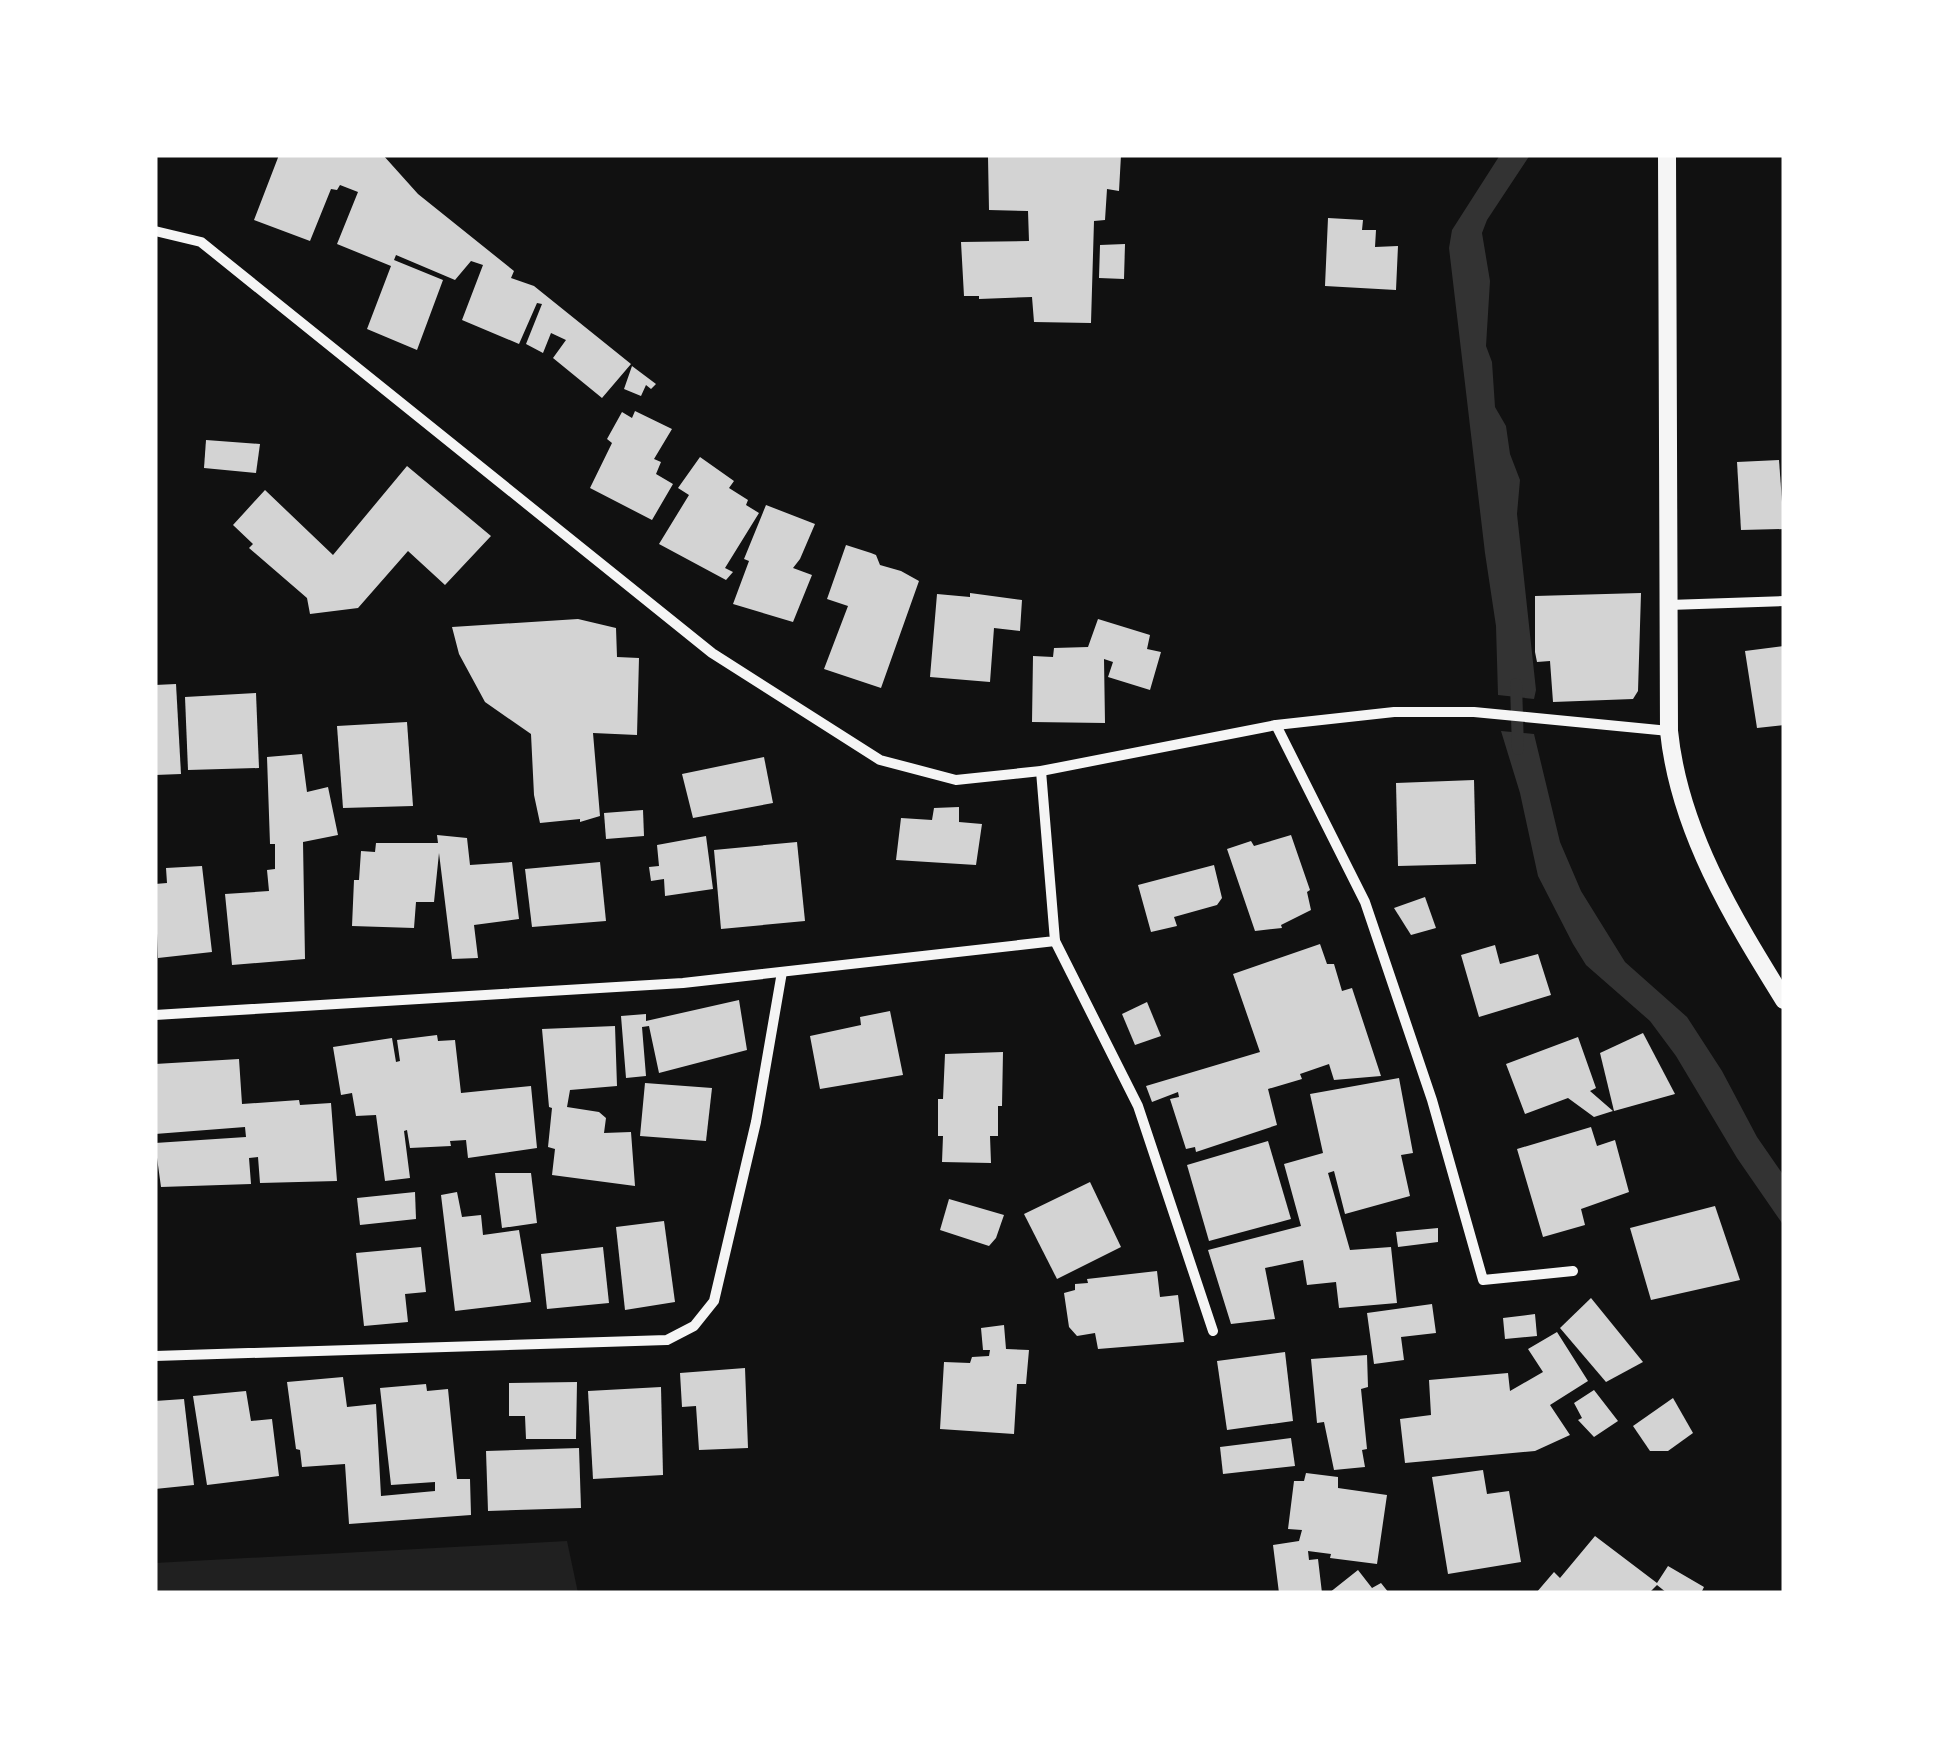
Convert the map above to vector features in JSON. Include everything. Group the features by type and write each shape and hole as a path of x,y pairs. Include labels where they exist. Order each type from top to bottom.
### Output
{"street":[{"path":"1666,155 1669,731 1680,794 1721,894 1784,1000"},
{"path":"155,231 201,242 712,653 880,760 956,780 1041,771 1276,725 1394,712 1474,712 1669,731"},
{"path":"1668,605 1784,600"},
{"path":"1276,725 1365,902 1432,1100 1483,1280 1573,1270"},
{"path":"1041,771 1054,940 1138,1106 1213,1332"},
{"path":"155,1015 683,983 1054,940"},
{"path":"155,1356 667,1340 694,1326 714,1301 756,1122 782,972"}],"shaded area":[{"path":"1500,155 1530,155 1482,233 1490,281 1486,346 1492,362 1495,407 1506,426 1510,454 1520,480 1517,514 1534,699 1498,695 1496,626 1449,248 1452,230"},
{"path":"1501,731 1534,734 1560,842 1581,891 1625,962 1687,1017 1722,1071 1757,1137 1784,1176 1784,1226 1650,1021 1586,965 1573,944 1538,876 1520,793"},
{"path":"567,1541 578,1593 155,1593 155,1563"}],"building":[{"path":"279,155 383,155 418,194 514,271 511,278 534,286 631,364 602,398 553,358 566,340 551,333 543,353 526,344 542,304 537,303 519,344 462,320 483,265 471,261 455,280 396,255 394,260 443,280 417,350 367,329 391,266 337,244 358,192 340,185 337,190 331,189 310,241 254,220"},
{"path":"1121,155 1119,191 1107,189 1105,220 1094,221 1091,323 1034,322 1032,297 964,296 961,242 1029,241 1028,211 989,210 988,157"},
{"path":"1328,218 1363,220 1362,230 1376,230 1375,247 1398,246 1396,290 1325,286"},
{"path":"1125,244 1124,279 1099,278 1100,245"},
{"path":"632,366 656,384 651,389 646,385 641,396 624,389"},
{"path":"635,411 672,429 654,459 661,462 656,474 673,484 652,520 590,488 612,443 607,439 622,412 632,418"},
{"path":"206,440 260,444 256,473 204,468"},
{"path":"700,457 734,481 729,488 759,513 725,568 733,572 726,580 659,544 689,495 678,488"},
{"path":"1779,460 1784,529 1741,530 1737,462"},
{"path":"407,466 491,536 445,585 408,551 358,608 310,614 307,598 249,548 253,544 233,525 265,490 333,555"},
{"path":"766,505 815,524 793,568 812,575 793,622 733,604 749,561 744,559"},
{"path":"846,545 876,555 880,565 919,581 881,688 824,669 848,606 827,599"},
{"path":"970,593 1022,600 1020,631 994,628 990,682 930,677 937,594 970,597"},
{"path":"1641,593 1638,691 1633,699 1553,702 1550,661 1537,662 1535,652 1535,596"},
{"path":"578,619 616,628 617,657 639,658 637,735 593,733 600,816 580,822 540,823 534,795 531,734 485,702 459,654 452,627"},
{"path":"1098,619 1150,635 1147,649 1161,652 1150,690 1108,677 1113,662 1104,659 1105,723 1032,722 1033,656 1053,657 1054,648 1088,647"},
{"path":"1784,646 1784,725 1757,728 1745,651"},
{"path":"176,684 181,774 155,775 155,685"},
{"path":"256,693 259,768 188,770 185,697"},
{"path":"407,722 413,806 343,808 337,726"},
{"path":"302,754 307,792 328,787 338,835 303,842 305,959 232,965 225,894 269,891 267,870 275,869 275,844 270,844 267,757"},
{"path":"764,757 773,803 693,818 682,774"},
{"path":"1474,780 1476,864 1398,866 1396,783"},
{"path":"959,807 959,822 982,824 976,865 896,860 901,818 932,820 934,808"},
{"path":"643,810 644,836 606,839 604,813"},
{"path":"437,835 467,838 470,865 512,862 519,919 474,925 478,958 452,959 439,853 434,902 416,902 414,928 352,926 354,880 359,880 361,851 375,852 376,843 438,843"},
{"path":"1291,835 1310,890 1307,892 1311,910 1281,925 1282,928 1255,931 1227,849"},
{"path":"706,836 713,889 665,896 664,879 651,881 649,867 659,866 657,845"},
{"path":"797,842 805,921 721,929 714,850"},
{"path":"600,862 606,921 532,927 525,869"},
{"path":"1214,865 1222,898 1217,905 1174,917 1177,926 1151,932 1138,885"},
{"path":"202,866 212,952 158,958 155,884 167,883 166,868"},
{"path":"1425,897 1436,928 1411,935 1394,908"},
{"path":"1320,944 1327,964 1334,964 1342,991 1352,988 1381,1076 1334,1080 1329,1064 1300,1074 1302,1079 1268,1089 1277,1125 1196,1152 1195,1147 1186,1149 1170,1099 1179,1097 1178,1092 1152,1102 1146,1086 1260,1052 1233,974"},
{"path":"1495,945 1500,964 1538,954 1551,995 1479,1017 1461,955"},
{"path":"739,1000 747,1050 659,1073 649,1026 642,1027 646,1076 626,1078 621,1016 646,1014 646,1021"},
{"path":"1147,1002 1161,1036 1135,1045 1122,1014"},
{"path":"890,1011 903,1075 820,1089 810,1036 861,1025 860,1017"},
{"path":"615,1026 617,1086 570,1090 567,1107 599,1112 606,1118 604,1133 631,1132 635,1186 552,1175 555,1149 548,1147 552,1108 542,1029"},
{"path":"1643,1033 1675,1094 1614,1111 1600,1053"},
{"path":"437,1035 438,1041 455,1040 461,1093 531,1086 537,1148 468,1158 466,1140 450,1141 451,1146 410,1148 407,1130 404,1131 410,1178 385,1181 376,1115 356,1116 352,1093 341,1095 333,1047 392,1038 396,1062 400,1061 397,1040"},
{"path":"1578,1037 1596,1088 1590,1091 1613,1111 1594,1117 1568,1098 1525,1114 1506,1064"},
{"path":"1003,1052 1002,1106 998,1106 998,1136 990,1136 991,1163 942,1162 938,1099 943,1099 945,1054"},
{"path":"239,1059 242,1104 299,1100 300,1105 331,1103 337,1181 260,1183 258,1157 249,1158 251,1184 161,1187 155,1143 246,1137 245,1127 155,1134 155,1064"},
{"path":"1399,1078 1413,1153 1401,1155 1410,1196 1345,1214 1334,1171 1328,1173 1350,1250 1391,1247 1397,1303 1339,1308 1336,1282 1307,1285 1303,1260 1265,1268 1275,1319 1231,1324 1208,1250 1301,1226 1284,1164 1323,1153 1310,1094"},
{"path":"645,1083 712,1088 706,1141 640,1136"},
{"path":"1591,1127 1597,1146 1615,1140 1629,1192 1581,1209 1585,1225 1543,1237 1517,1149"},
{"path":"1268,1141 1291,1219 1209,1241 1187,1165"},
{"path":"495,1173 531,1173 537,1223 502,1228"},
{"path":"1090,1182 1121,1247 1057,1279 1024,1214"},
{"path":"415,1192 416,1219 360,1225 357,1198"},
{"path":"457,1192 462,1217 481,1215 483,1235 519,1230 531,1302 455,1311 441,1195"},
{"path":"949,1199 1004,1215 989,1246 940,1230"},
{"path":"1715,1206 1740,1280 1651,1300 1630,1228"},
{"path":"664,1221 675,1302 625,1310 616,1227"},
{"path":"1438,1228 1438,1242 1398,1247 1396,1232"},
{"path":"421,1247 426,1292 405,1294 408,1322 364,1326 356,1253"},
{"path":"603,1247 609,1303 547,1309 541,1254"},
{"path":"1157,1271 1160,1297 1178,1295 1184,1342 1098,1349 1095,1333 1077,1336 1069,1327 1064,1293 1075,1290 1075,1284 1088,1283 1087,1279"},
{"path":"1591,1298 1643,1362 1606,1382 1560,1328"},
{"path":"1432,1304 1436,1333 1401,1337 1404,1360 1374,1364 1367,1313"},
{"path":"1535,1314 1537,1336 1505,1339 1503,1318"},
{"path":"1004,1325 1006,1349 1029,1350 1026,1384 1017,1384 1014,1434 940,1429 944,1362 970,1363 972,1357 989,1356 990,1350 983,1350 981,1328"},
{"path":"1557,1332 1588,1381 1550,1405 1570,1435 1535,1451 1405,1463 1400,1419 1431,1415 1429,1380 1508,1373 1510,1391 1543,1372 1528,1349"},
{"path":"1285,1352 1293,1421 1227,1430 1217,1361"},
{"path":"1367,1355 1368,1387 1361,1389 1365,1467 1334,1470 1324,1422 1317,1423 1311,1359"},
{"path":"745,1368 748,1448 699,1450 696,1406 682,1407 680,1373"},
{"path":"343,1377 347,1407 376,1404 381,1496 435,1491 435,1482 391,1485 380,1388 426,1384 427,1391 448,1389 457,1479 470,1479 471,1515 349,1524 345,1464 302,1467 287,1382"},
{"path":"577,1382 576,1439 526,1439 525,1416 509,1416 509,1383"},
{"path":"661,1387 663,1475 593,1479 588,1391"},
{"path":"1594,1390 1618,1421 1594,1437 1578,1420 1582,1418 1574,1403"},
{"path":"246,1391 251,1421 272,1419 279,1476 207,1485 193,1396"},
{"path":"1673,1398 1693,1433 1668,1451 1650,1451 1633,1426"},
{"path":"184,1399 194,1485 155,1489 155,1401"},
{"path":"1291,1438 1295,1466 1223,1474 1220,1447"},
{"path":"579,1448 581,1508 488,1511 486,1451"},
{"path":"1483,1470 1487,1494 1509,1491 1521,1562 1448,1574 1432,1477"},
{"path":"1306,1473 1338,1477 1338,1488 1387,1495 1377,1564 1308,1551 1309,1560 1318,1559 1322,1593 1279,1593 1273,1545 1299,1541 1302,1530 1288,1529 1294,1481 1304,1481"},
{"path":"1595,1536 1657,1583 1668,1566 1704,1587 1701,1593 1667,1593 1657,1585 1649,1593 1536,1593 1554,1572 1560,1578"},
{"path":"1358,1570 1372,1588 1381,1583 1389,1593 1329,1593"}],"waterway":[{"path":"1516,684 1518,749"}]}
